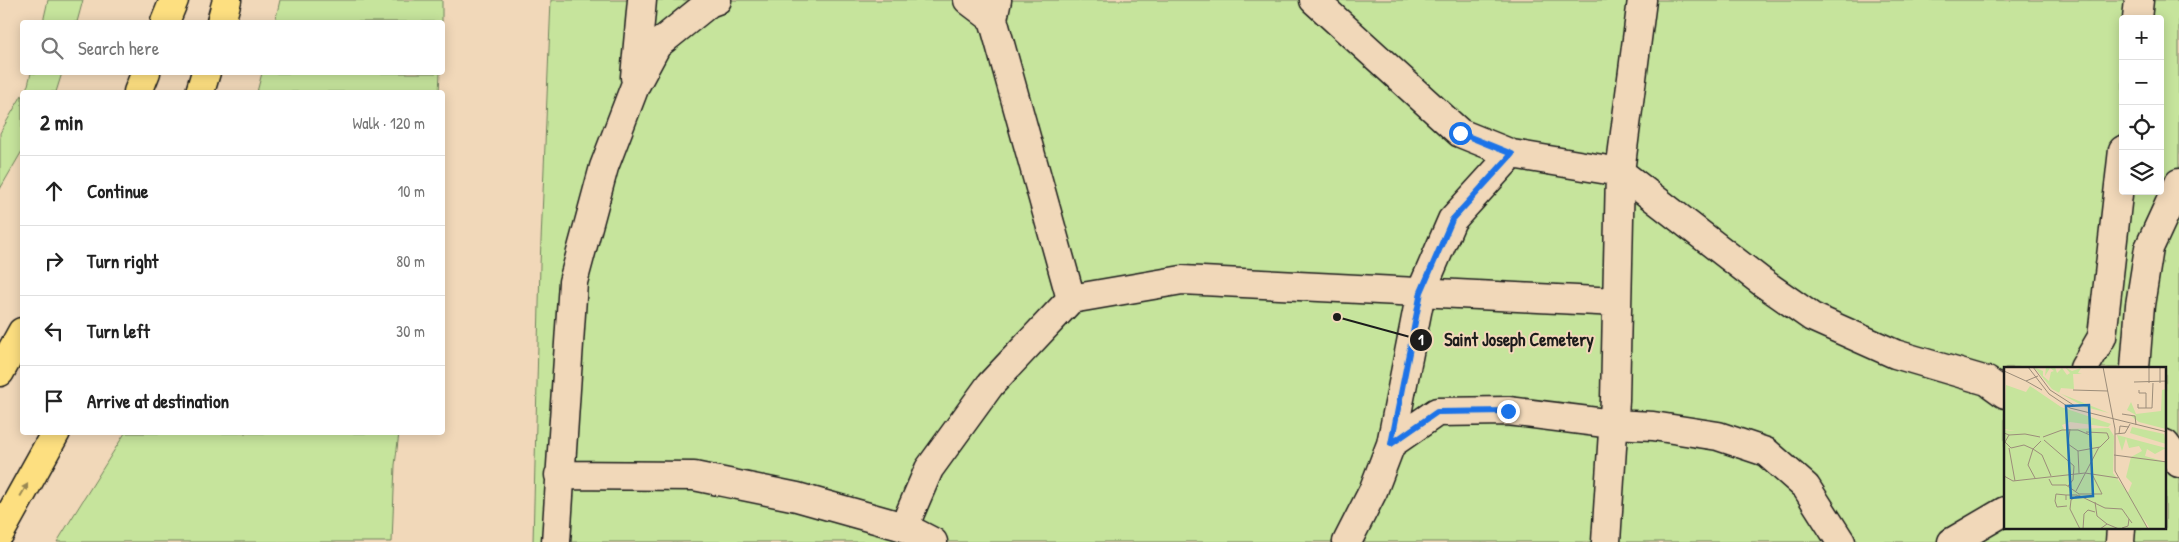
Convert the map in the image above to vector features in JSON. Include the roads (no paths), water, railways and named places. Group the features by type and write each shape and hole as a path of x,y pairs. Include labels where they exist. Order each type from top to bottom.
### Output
{"main road":[{"path":"166,20 174,0"},
{"path":"222,20 227,0"},
{"path":"139,90 145,75"},
{"path":"201,90 205,75"},
{"path":"0,372 20,336"},
{"path":"0,533 54,435"}],"lane":[{"path":"635,86 642,0"},
{"path":"556,542 573,282 604,168 635,86 657,45 709,3 717,0"},
{"path":"968,0 995,9 1071,299"},
{"path":"1314,0 1460,133 1512,154 1620,172 1708,241 1812,317 1895,354 1987,381 2004,393"},
{"path":"2137,15 2139,0"},
{"path":"1606,542 1613,424 1620,172 1648,2"},
{"path":"1347,542 1373,491 1391,444 1421,292 1452,220 1512,154"},
{"path":"2136,367 2140,305 2149,248 2179,183"},
{"path":"2085,367 2102,337 2119,186"},
{"path":"904,527 930,469 990,385 1071,299 1182,280 1616,302"},
{"path":"1391,444 1437,412 1508,411 1613,424 1653,426 1718,436 1766,452 1806,487 1842,542"},
{"path":"559,475 694,476 797,497 904,527 933,542"},
{"path":"1952,542 2004,512"}],"place":[{"name":"Saint Joseph Cemetery","path":"1337,317"}]}
